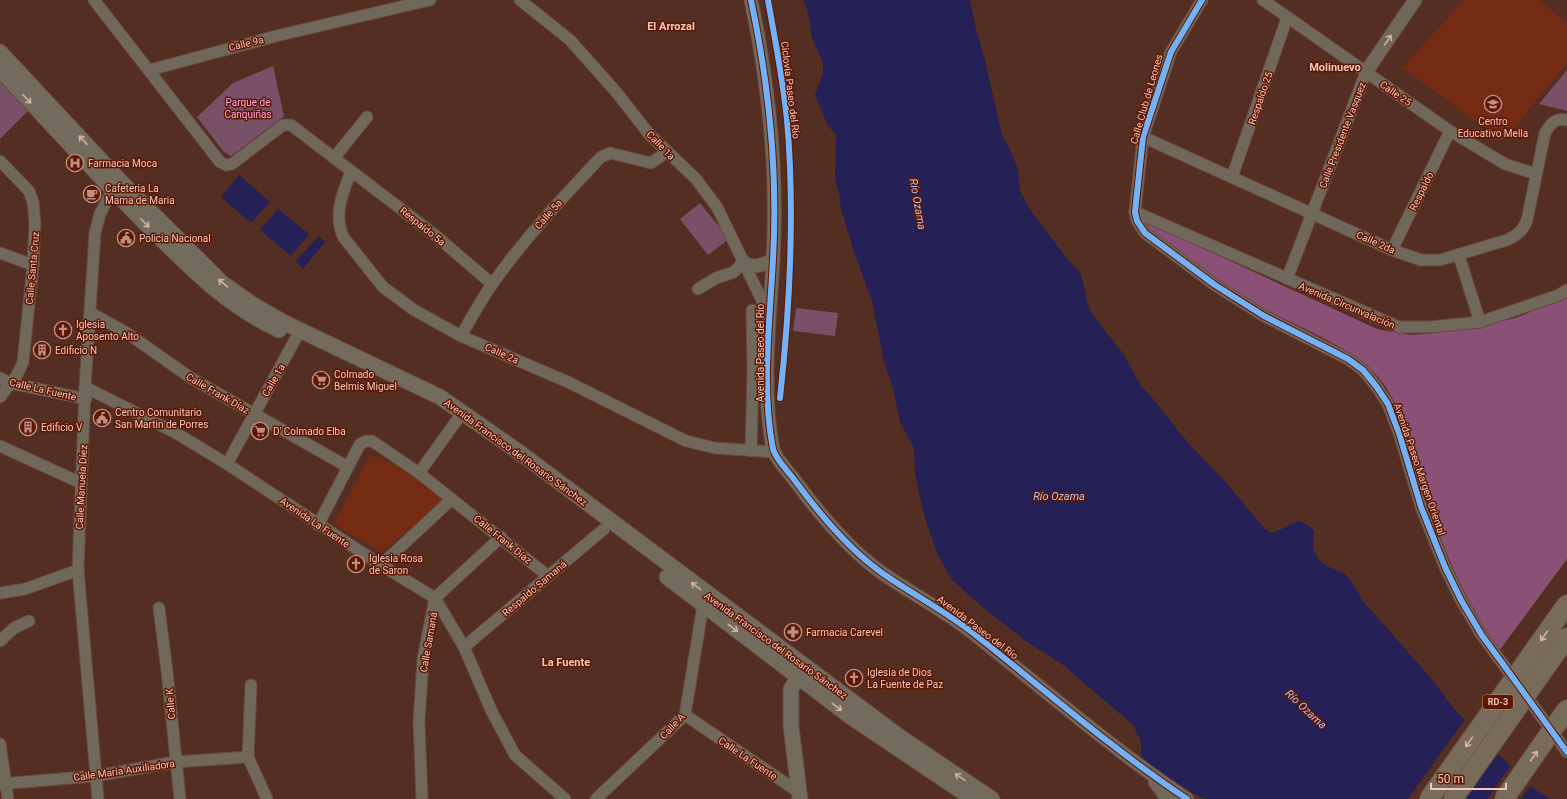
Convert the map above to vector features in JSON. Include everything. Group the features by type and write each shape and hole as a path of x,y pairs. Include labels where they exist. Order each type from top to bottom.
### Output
{"highway":[{"name":"RD-3","path":"1429,799 1567,604"},
{"name":"RD-3","path":"1453,799 1567,637"},
{"path":"1504,799 1567,709"}],"main road":[{"name":"Avenida Francisco del Rosario Sánchez","path":"0,52 115,184 219,294 259,320 415,394 477,432 703,605 992,799"},
{"name":"Avenida Francisco del Rosario Sánchez","path":"0,72 115,184 221,282 236,294 285,323 440,397 523,455 801,672 851,717 973,799"},
{"path":"801,672 791,689 791,726 804,797"}],"street":[{"path":"94,0 150,70"},
{"name":"Calle 9a","path":"150,70 276,36 430,0"},
{"name":"Calle 1a","path":"520,0 570,40 617,93 650,134 696,179 717,206 769,315"},
{"name":"Avenida Paseo del Río","path":"751,0 765,76 772,147 773,260 769,315 768,394 774,452 815,508 853,549 884,575 934,605 971,632 1096,734 1151,775 1187,799"},
{"name":"Calle Club de Leones","path":"1135,212 1143,137 1171,52 1202,0"},
{"name":"Calle 25","path":"1263,0 1450,131 1504,164 1536,174"},
{"name":"Calle Presidente Vasquez","path":"1287,279 1366,72 1415,0"},
{"name":"Respaldo 25","path":"1232,177 1287,18"},
{"name":"Respaldo 5a","path":"150,70 220,162 226,165 232,164 283,125 288,124 423,226 492,284"},
{"path":"334,158 366,117"},
{"name":"Calle 2da","path":"1143,137 1392,250 1421,260 1440,260 1459,256 1507,240 1516,236 1524,228 1527,220 1545,133 1551,123 1557,120 1567,120"},
{"name":"Respaldo","path":"1392,250 1450,131"},
{"name":"Calle 5a","path":"461,336 492,284 546,215 601,157 610,153 651,163 667,152"},
{"name":"Calle Santa Cruz","path":"0,160 29,191 33,202 35,223 33,265 23,362 17,374 0,397"},
{"name":"Calle 2a","path":"351,172 338,212 339,229 344,238 383,287 414,310 461,336 568,382 686,441 715,448 774,452"},
{"name":"Calle Manuela Díez","path":"98,799 78,570 86,399 85,387 91,313 95,232 100,214 115,184"},
{"name":"Avenida Circunvalación","path":"1135,212 1399,327 1429,327 1480,322 1559,295 1567,290"},
{"name":"Avenida Paseo Margen Oriental","path":"1135,212 1137,221 1145,234 1209,281 1264,316 1348,359 1363,370 1376,386 1388,404 1399,433 1421,507 1445,567 1461,600 1482,634 1567,752"},
{"path":"0,253 33,265"},
{"path":"1459,256 1480,322"},
{"path":"698,289 716,278 734,272 743,262 749,266 757,267 773,260"},
{"path":"751,450 753,369 752,310"},
{"name":"Calle Frank Díaz","path":"91,313 127,333 191,378 348,467"},
{"name":"Calle 1a","path":"227,464 253,413 296,338"},
{"name":"Calle La Fuente","path":"0,378 10,383 86,399"},
{"name":"Avenida La Fuente","path":"85,387 176,434 227,464 380,565 435,598 464,647 492,712 515,755 565,799"},
{"path":"419,473 457,420"},
{"name":"Calle Frank Díaz","path":"318,525 360,444 366,441 372,441 419,473 548,576"},
{"path":"0,446 81,483"},
{"path":"380,565 452,499"},
{"name":"Respaldo Samaná","path":"464,647 604,529"},
{"name":"Calle Samaná","path":"422,799 419,722 423,659 435,598 501,537"},
{"path":"0,593 25,589 78,570"},
{"name":"Calle A","path":"596,799 685,715 703,605"},
{"name":"Calle K","path":"159,608 180,799"},
{"path":"0,641 14,628 29,621"},
{"path":"251,685 248,757 267,799"},
{"name":"Calle La Fuente","path":"685,715 804,797"},
{"path":"0,744 3,783 8,799"},
{"name":"Calle María Auxiliadora","path":"3,783 95,776 175,762 248,757"},
{"name":"Avenida Paseo del Río","path":"1151,775 1168,799"}],"shaded area":[{"name":"Centro Educativo Mella","path":"1464,0 1539,0 1567,23 1567,63 1504,141 1402,68"},
{"path":"1144,221 1377,329 1410,335 1468,328 1516,318 1567,296 1567,559 1499,651 1470,603 1446,552 1433,517 1402,419 1387,389 1375,374 1342,348 1260,307 1219,283 1150,232"},
{"path":"370,455 381,458 407,471 444,501 382,552 334,524"}],"green space":[{"name":"Parque de Canquiñas","path":"273,66 284,116 231,156 224,152 197,117 233,83"},
{"path":"1567,70 1567,111 1539,104"},
{"path":"0,79 31,108 0,139"},
{"path":"700,203 729,239 708,255 680,219"},
{"path":"796,308 838,313 835,336 793,331"}],"water":[{"name":"Río Ozama","path":"803,0 970,0 1002,135 1010,149 1018,169 1020,191 1029,208 1069,261 1078,269 1082,278 1088,305 1093,315 1124,355 1141,386 1155,401 1188,443 1223,479 1265,529 1271,533 1299,521 1308,525 1314,531 1313,550 1319,560 1327,566 1345,574 1352,582 1362,600 1431,678 1455,710 1531,787 1551,799 1205,799 1163,780 1141,755 1141,741 1133,725 1062,664 1027,642 980,605 952,580 937,553 924,515 915,474 914,448 900,422 893,388 884,362 872,301 854,252 841,209 835,180 836,135 827,124 815,95 823,73 823,63 812,38 807,9"},
{"path":"239,175 270,202 251,223 221,197"},
{"path":"278,209 309,234 291,256 260,230"},
{"path":"319,236 325,242 303,269 296,261"}],"pier":[{"path":"1466,718 1496,748 1460,799 1408,799"},
{"path":"1512,764 1531,784 1521,799 1487,799"}],"cycle path":[{"path":"751,0 763,64 771,129 773,161 774,226 767,378 769,426 773,449 777,457 826,520 848,544 872,566 962,625 1132,760 1187,799"},
{"name":"Ciclovía Paseo del Río","path":"768,0 779,60 787,120 791,189 789,294 780,398"},
{"path":"1202,0 1171,52 1143,137 1135,212 1137,221 1145,233 1215,285 1264,316 1348,359 1363,370 1376,386 1388,404 1399,433 1421,507 1445,567 1461,600 1481,634 1567,752"}],"place":[{"name":"Centro Educativo Mella","path":"1493,104"},
{"name":"Farmacia Moca","path":"75,163"},
{"name":"Cafeteria La Mama de Maria","path":"92,194"},
{"name":"Policia Nacional","path":"126,238"},
{"name":"Iglesia Aposento Alto","path":"63,330"},
{"name":"Edificio N","path":"42,350"},
{"name":"Colmado Belmis Miguel","path":"321,380"},
{"name":"Centro Comunitario San Martin de Porres","path":"102,418"},
{"name":"Edificio V","path":"28,427"},
{"name":"D' Colmado Elba","path":"260,431"},
{"name":"Iglesia Rosa de Saron","path":"356,564"},
{"name":"Farmacia Carevel","path":"793,632"},
{"name":"Iglesia de Dios La Fuente de Paz","path":"854,678"}],"district":[{"name":"El Arrozal","path":"671,26"},
{"name":"Molinuevo","path":"1335,67"},
{"name":"La Fuente","path":"566,662"}]}
